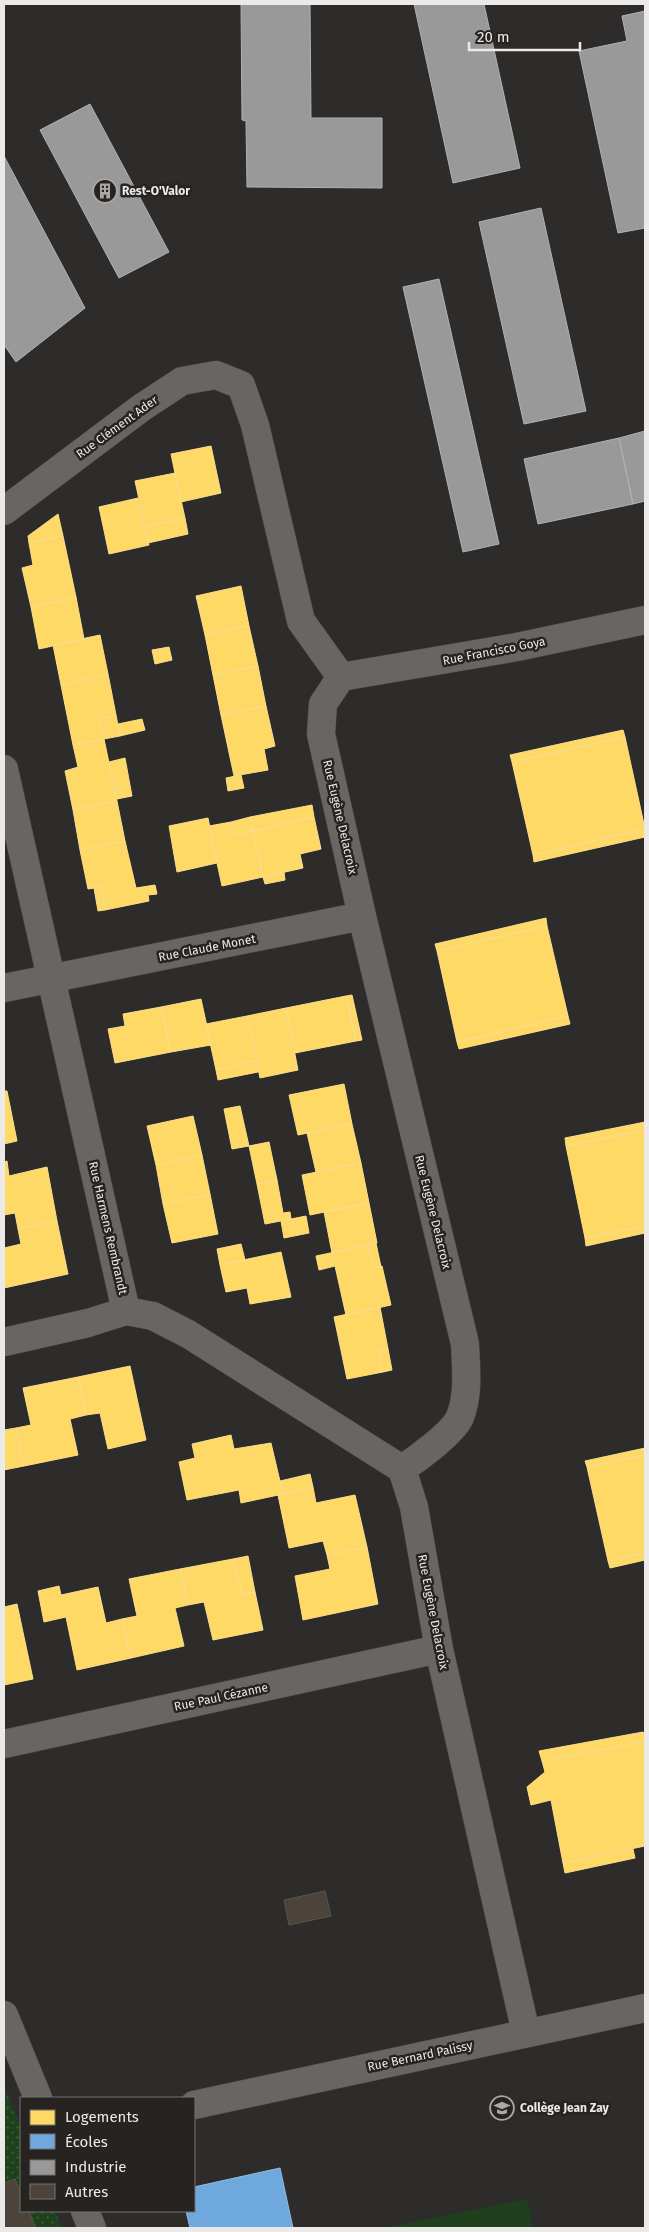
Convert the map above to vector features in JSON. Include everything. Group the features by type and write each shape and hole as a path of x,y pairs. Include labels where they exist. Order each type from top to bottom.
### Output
{"street":[{"name":"Rue Clément Ader","path":"4,511 142,408 182,381 216,375 241,384 255,425 301,621 341,677"},
{"name":"Rue Francisco Goya","path":"341,677 517,647 645,620"},
{"name":"Rue Eugène Delacroix","path":"341,677 323,704 321,734 362,916 465,1344 466,1387 459,1419 432,1448 402,1469 414,1507 439,1649 526,2033"},
{"name":"Rue Harmens Rembrandt","path":"4,770 126,1311 153,1316 188,1334 402,1469"},
{"name":"Rue Claude Monet","path":"52,979 362,916"},
{"path":"4,988 52,979"},
{"path":"4,1342 88,1323 126,1311"},
{"name":"Rue Paul Cézanne","path":"4,1744 439,1649"},
{"name":"Rue Bernard Palissy","path":"195,2105 645,2008"},
{"path":"4,2015 38,2097"},
{"path":"85,2212 92,2228"}],"green space":[{"path":"4,2086 20,2126 20,2212 55,2212 62,2228 4,2228"},
{"path":"527,2199 533,2228 383,2228"}],"building: Logements":[{"path":"211,446 221,493 181,502 171,454"},
{"path":"175,473 185,518 145,527 135,481"},
{"path":"138,498 149,545 109,554 99,507"},
{"path":"58,514 63,536 29,543 28,536"},
{"path":"185,518 188,534 148,543 145,527"},
{"path":"63,536 76,597 31,607 22,568 33,565 29,543"},
{"path":"241,586 249,626 205,635 196,596"},
{"path":"76,597 84,639 39,649 31,607"},
{"path":"249,626 258,666 213,675 205,635"},
{"path":"100,635 108,674 61,685 53,645"},
{"path":"169,647 172,660 155,664 152,650"},
{"path":"258,666 266,706 221,715 213,675"},
{"path":"108,674 116,715 100,719 104,739 73,745 61,685"},
{"path":"266,706 275,746 264,749 268,770 234,776 221,715"},
{"path":"116,715 120,736 104,739 100,719"},
{"path":"142,719 145,730 120,736 118,724"},
{"path":"623,730 625,737 512,762 510,755"},
{"path":"625,737 645,829 533,855 512,762"},
{"path":"104,739 117,801 73,810 65,771 78,767 73,745"},
{"path":"125,758 132,796 117,799 109,762"},
{"path":"241,775 244,788 228,791 226,778"},
{"path":"117,801 125,841 80,850 73,810"},
{"path":"312,805 314,817 253,831 250,817"},
{"path":"250,817 253,831 233,835 231,822"},
{"path":"314,817 321,849 300,854 303,868 263,877 253,831"},
{"path":"208,818 217,863 177,872 169,826"},
{"path":"231,822 233,835 253,831 263,877 222,886 209,826"},
{"path":"645,829 645,837 534,862 533,855"},
{"path":"125,841 136,888 155,885 157,894 148,895 149,901 105,910 101,887 88,889 80,850"},
{"path":"284,872 285,880 265,884 263,877"},
{"path":"101,887 105,910 98,911 94,888"},
{"path":"546,918 547,926 437,951 435,944"},
{"path":"547,926 568,1016 457,1042 437,951"},
{"path":"352,995 362,1040 356,1041 346,996"},
{"path":"346,996 356,1041 295,1053 286,1008"},
{"path":"201,999 211,1045 171,1052 161,1007"},
{"path":"161,1007 171,1052 115,1063 108,1029 125,1026 123,1014"},
{"path":"286,1008 298,1070 260,1078 247,1016"},
{"path":"247,1016 256,1061 216,1070 206,1024"},
{"path":"568,1016 570,1024 459,1049 457,1042"},
{"path":"256,1061 258,1072 218,1080 216,1070"},
{"path":"344,1084 352,1124 298,1135 289,1095"},
{"path":"4,1091 7,1091 17,1141 4,1144"},
{"path":"240,1106 249,1146 232,1149 224,1109"},
{"path":"193,1116 202,1155 156,1165 147,1126"},
{"path":"645,1122 645,1130 566,1146 565,1138"},
{"path":"352,1124 361,1163 316,1172 307,1133"},
{"path":"645,1130 645,1226 585,1238 566,1146"},
{"path":"269,1142 277,1180 257,1184 249,1146"},
{"path":"202,1155 210,1194 163,1204 156,1165"},
{"path":"7,1161 9,1176 47,1167 57,1221 18,1229 15,1213 4,1215 4,1162"},
{"path":"361,1163 369,1203 310,1215 302,1175"},
{"path":"277,1180 283,1213 290,1212 291,1219 265,1224 257,1184"},
{"path":"210,1194 218,1234 172,1243 163,1204"},
{"path":"369,1203 377,1243 332,1253 324,1212"},
{"path":"306,1216 309,1233 284,1238 281,1221"},
{"path":"57,1221 68,1274 4,1288 4,1248 21,1244 18,1229"},
{"path":"645,1226 645,1233 586,1246 585,1238"},
{"path":"376,1243 381,1267 373,1268 368,1245"},
{"path":"241,1244 245,1260 220,1265 217,1249"},
{"path":"368,1245 373,1268 382,1266 391,1305 346,1315 335,1266 319,1270 316,1256"},
{"path":"281,1252 291,1297 250,1304 247,1288 226,1292 220,1265"},
{"path":"380,1307 388,1349 378,1351 383,1372 347,1379 334,1317"},
{"path":"388,1349 392,1370 383,1372 378,1351"},
{"path":"130,1366 146,1440 108,1449 100,1413 86,1415 78,1377"},
{"path":"78,1377 86,1415 70,1419 78,1455 24,1466 16,1428 31,1425 23,1388"},
{"path":"16,1428 24,1466 4,1470 4,1430"},
{"path":"231,1435 234,1449 271,1443 283,1494 241,1503 239,1490 187,1500 179,1462 195,1458 192,1444"},
{"path":"645,1448 645,1455 587,1467 585,1461"},
{"path":"645,1455 645,1553 608,1561 587,1467"},
{"path":"310,1474 313,1487 283,1494 280,1481"},
{"path":"313,1487 316,1503 355,1495 367,1547 327,1555 323,1541 289,1548 278,1495"},
{"path":"367,1547 378,1604 303,1620 295,1576 330,1569 327,1555"},
{"path":"645,1553 645,1560 610,1568 608,1561"},
{"path":"248,1556 255,1592 242,1595 233,1559"},
{"path":"233,1559 242,1595 255,1592 263,1630 213,1640 204,1602 188,1605 180,1569"},
{"path":"180,1569 188,1605 175,1608 184,1646 131,1658 122,1619 137,1616 129,1579"},
{"path":"59,1586 61,1595 98,1587 106,1623 122,1619 131,1658 77,1670 66,1617 44,1622 38,1591"},
{"path":"17,1604 33,1679 4,1685 4,1607"},
{"path":"643,1732 645,1734 645,1741 542,1761 539,1751"},
{"path":"645,1741 645,1846 563,1863 551,1800 531,1805 527,1787 545,1772 542,1761"},
{"path":"633,1849 635,1858 565,1873 563,1863"}],"building: Écoles":[{"path":"280,2168 293,2228 190,2228 186,2212 195,2212 195,2187"}],"building: Industrie":[{"path":"241,4 310,4 311,118 382,118 382,188 247,187 246,121 242,120"},
{"path":"414,4 484,4 520,168 453,183"},
{"path":"645,11 645,228 618,233 579,51 627,41 622,16"},
{"name":"Rest-O'Valor","path":"90,104 169,252 119,278 40,130"},
{"path":"4,156 85,308 16,362 4,345"},
{"path":"541,208 586,411 524,424 479,222"},
{"path":"439,279 499,544 463,552 403,287"},
{"path":"645,431 645,501 633,504 619,438"},
{"path":"619,438 633,504 538,524 524,459"}],"building: Autres":[{"path":"325,1891 331,1916 289,1925 284,1900"},
{"path":"15,2179 20,2191 20,2212 29,2212 36,2228 4,2228 4,2183"}],"place":[{"name":"Rest-O'Valor","path":"105,191"},
{"name":"Collège Jean Zay","path":"502,2108"}]}
